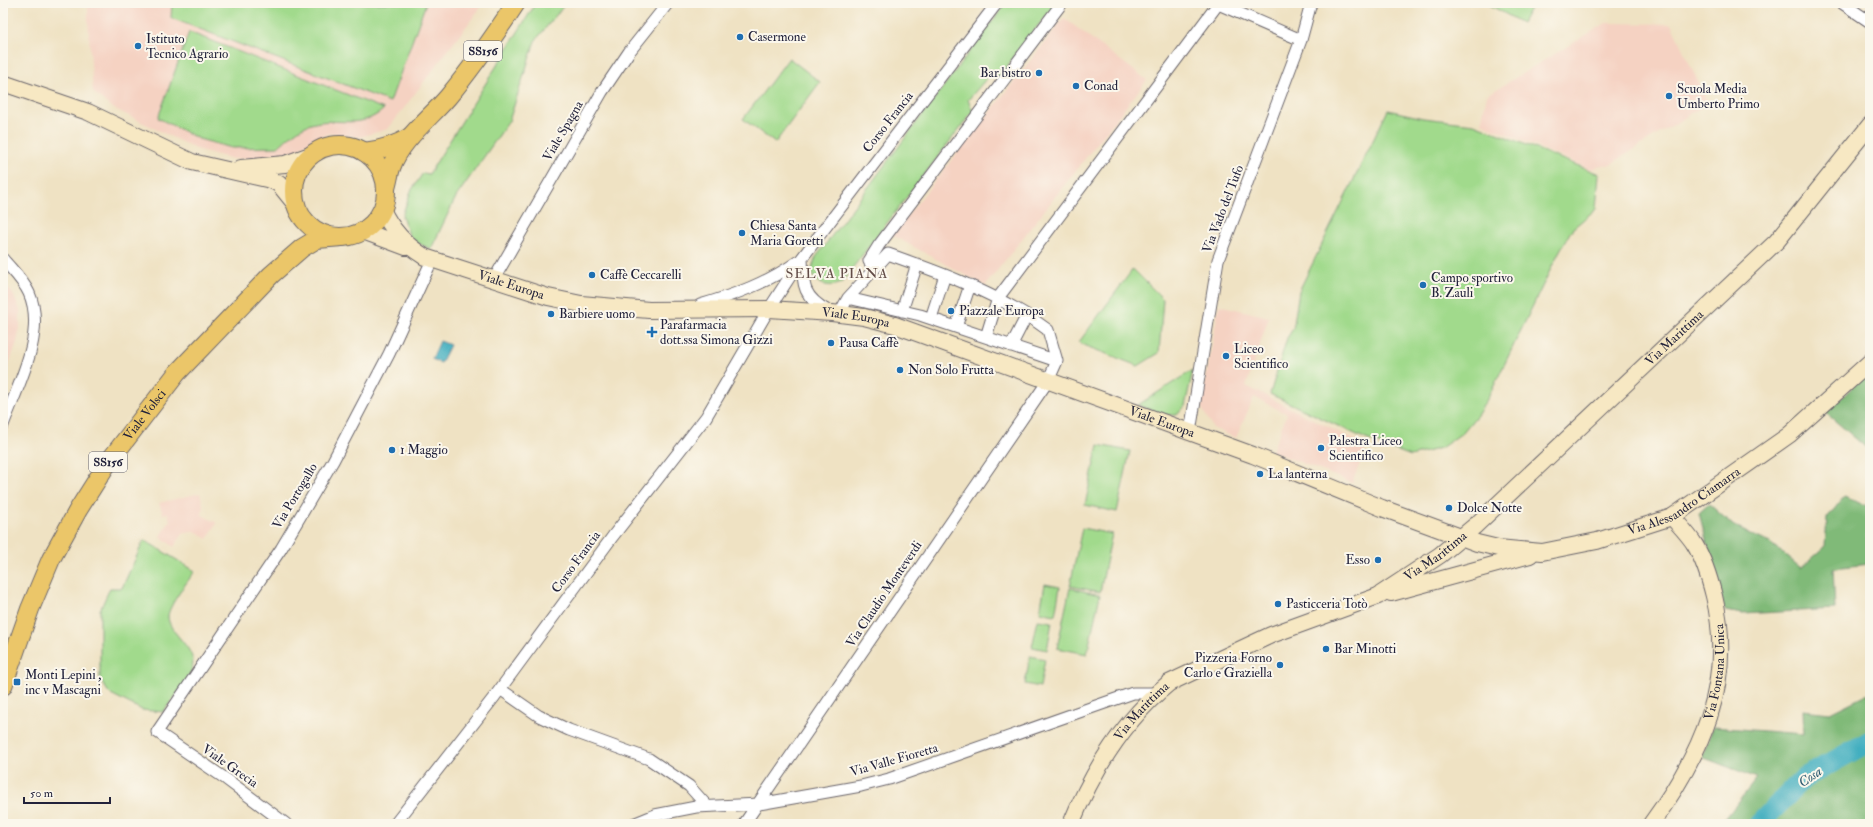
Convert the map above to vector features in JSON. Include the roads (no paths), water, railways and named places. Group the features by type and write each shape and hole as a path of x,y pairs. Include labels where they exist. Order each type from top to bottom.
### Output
{"main road":[{"name":"SS156","path":"412,136 448,97 493,37 516,3"},
{"name":"Viale Volsci","path":"364,152 386,148 412,136"},
{"name":"Viale Volsci","path":"3,686 30,609 52,559 78,510 107,464 177,373 271,275 302,248 317,239 353,235 363,231 378,218 385,199 391,167 412,136"},
{"name":"Viale Volsci","path":"271,275 299,237 300,212 294,190 301,166 316,152 327,147 340,146 352,147 364,152 379,168 386,188"},
{"name":"Viale Volsci","path":"300,212 311,227 320,233 342,237"}],"street":[{"name":"Viale Spagna","path":"494,280 602,92 629,52 668,3"},
{"name":"Corso Francia","path":"395,824 500,688 613,536 706,417 769,309 802,258 997,3"},
{"path":"874,269 869,261 879,245 1062,3"},
{"path":"986,337 998,298 1217,3 1301,40"},
{"name":"Via Vado del Tufo","path":"1190,432 1218,260 1301,40 1311,3"},
{"path":"1842,3 1870,22"},
{"path":"3,83 88,112 192,162 227,169 279,184 300,212"},
{"path":"3,89 19,88"},
{"name":"Via Marittima","path":"1071,824 1108,751 1129,722 1156,693 1169,683 1271,635 1378,596 1440,555 1462,537 1777,241 1870,125"},
{"path":"227,169 285,164 316,152"},
{"path":"382,209 388,222 413,249"},
{"path":"363,231 413,249"},
{"name":"Viale Europa","path":"413,249 432,260 548,297 581,304 620,308 681,311 769,309 836,313 895,325 1253,454 1388,510 1462,537"},
{"path":"802,258 802,273 808,296 817,304 836,313 888,254 945,274 998,298 1048,330 1057,361"},
{"path":"681,311 750,288 783,272 802,258"},
{"path":"3,259 29,293 34,308 35,319 31,352 3,425"},
{"name":"Via Portogallo","path":"157,732 281,549 333,461 389,354 432,260"},
{"path":"902,311 917,264"},
{"path":"931,318 945,274"},
{"path":"956,327 970,285"},
{"path":"848,298 931,318 1057,361"},
{"path":"1012,346 1026,315"},
{"name":"Via Claudio Monteverdi","path":"744,824 1048,381 1057,361"},
{"name":"Via Alessandro Ciamarra","path":"1462,537 1477,543 1498,548 1542,552 1597,541 1672,517 1789,435 1870,362"},
{"name":"Via Fontana Unica","path":"1651,824 1679,783 1706,729 1718,682 1721,640 1720,621 1711,583 1695,546 1672,517"},
{"path":"1378,596 1542,552"},
{"path":"500,688 539,716 569,730 650,759 689,786 708,806"},
{"name":"Via Valle Fioretta","path":"633,824 656,814 708,806 759,804 860,786 890,779 1133,694 1156,693"},
{"name":"Viale Grecia","path":"157,732 226,779 286,824"}],"water":[{"path":"440,341 450,345 441,363 432,359"}],"waterway":[{"name":"Cosa","path":"1759,824 1804,778 1870,741"}],"place":[{"name":"Casermone","path":"740,37"},
{"name":"Istituto Tecnico Agrario","path":"138,46"},
{"name":"Bar bistro","path":"1039,73"},
{"name":"Conad","path":"1076,86"},
{"name":"Scuola Media Umberto Primo","path":"1669,96"},
{"name":"Chiesa Santa Maria Goretti","path":"742,233"},
{"name":"Caffè Ceccarelli","path":"592,275"},
{"name":"Campo sportivo B. Zauli","path":"1423,285"},
{"name":"Piazzale Europa","path":"951,311"},
{"name":"Barbiere uomo","path":"551,314"},
{"name":"Parafarmacia dott.ssa Simona Gizzi","path":"652,332"},
{"name":"Pausa Caffè","path":"831,343"},
{"name":"Liceo Scientifico","path":"1226,356"},
{"name":"Non Solo Frutta","path":"900,370"},
{"name":"Palestra Liceo Scientifico","path":"1321,448"},
{"name":"1 Maggio","path":"392,450"},
{"name":"La lanterna","path":"1260,474"},
{"name":"Dolce Notte","path":"1449,508"},
{"name":"Esso","path":"1378,560"},
{"name":"Pasticceria Totò","path":"1278,604"},
{"name":"Bar Minotti","path":"1326,649"},
{"name":"Pizzeria Forno Carlo e Graziella","path":"1280,665"},
{"name":"Monti Lepini , inc v Mascagni","path":"17,682"}],"district":[{"name":"SELVA PIANA","path":"837,273"}]}
